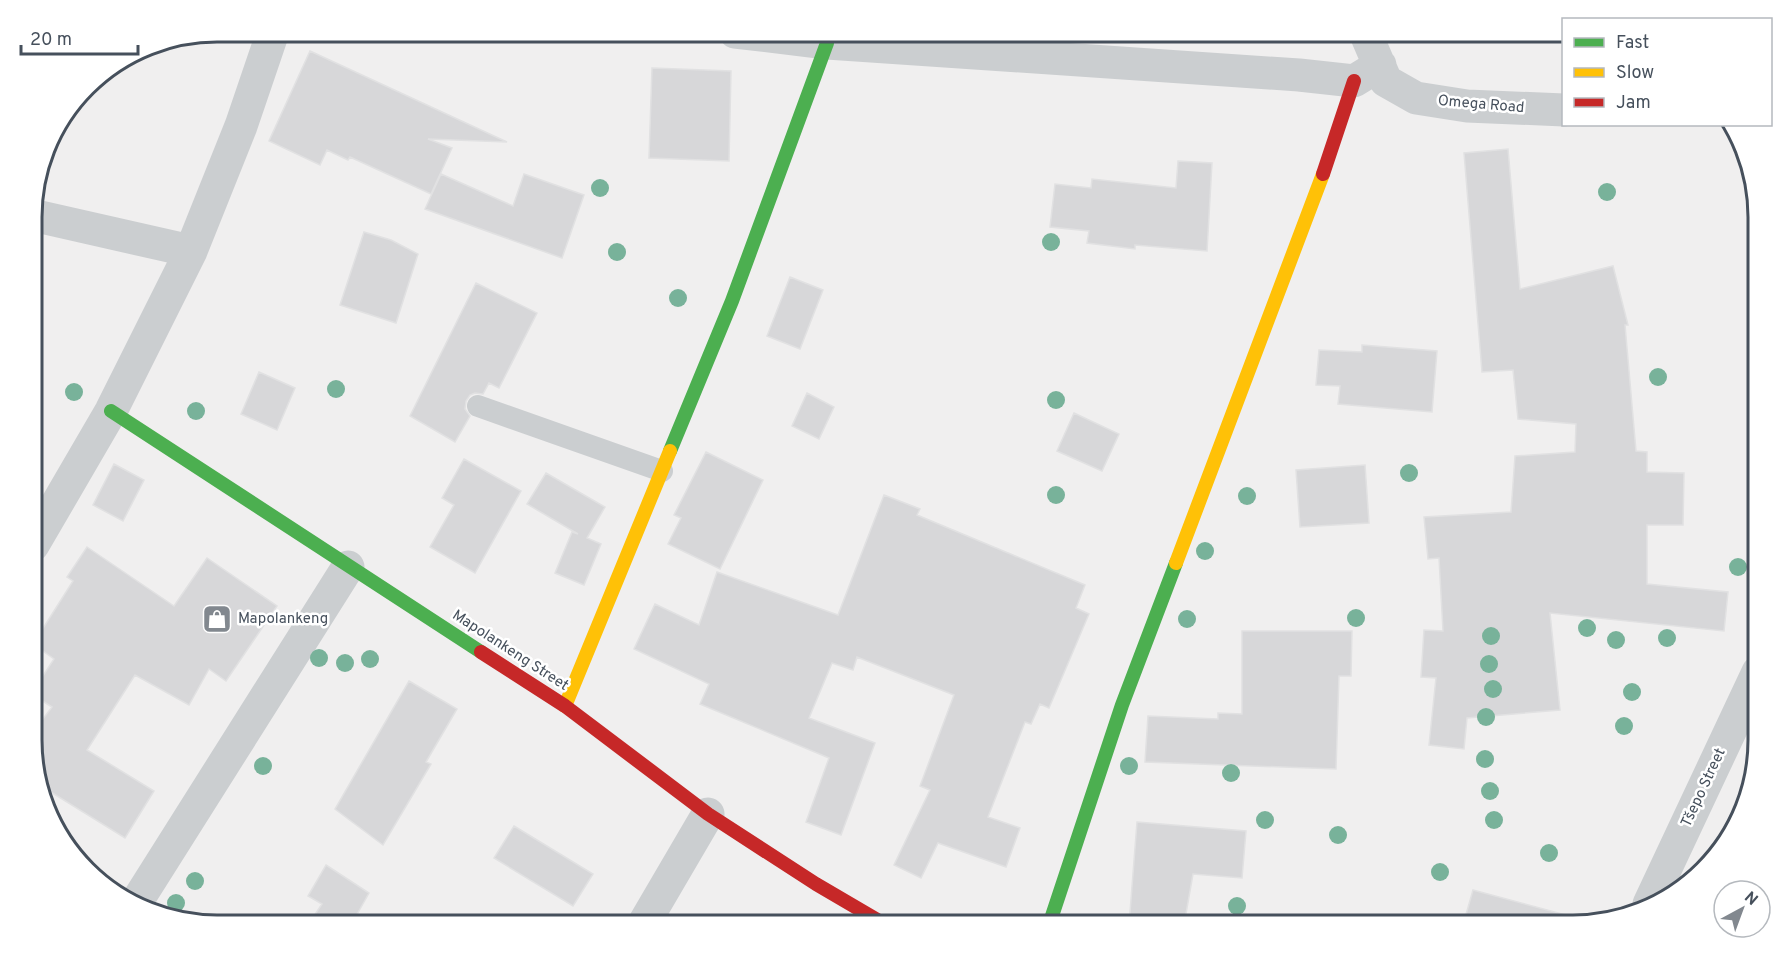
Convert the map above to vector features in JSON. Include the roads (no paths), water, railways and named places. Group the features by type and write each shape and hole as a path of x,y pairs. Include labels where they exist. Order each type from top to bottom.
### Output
{"street":[{"path":"42,530 111,411 191,251 241,126 270,42"},
{"path":"565,706 838,42"},
{"path":"877,42 1299,75 1367,73 1313,205 1122,705 1052,915"},
{"name":"Omega Road","path":"1365,42 1367,73 1416,98 1467,106 1562,110"},
{"path":"42,216 191,251"},
{"name":"Mapolankeng Street","path":"111,411 565,706 708,814 816,884 869,915"},
{"path":"140,897 348,567"},
{"name":"Tšepo Street","path":"1653,896 1748,693"},
{"path":"650,915 708,814"}],"lane":[{"path":"478,406 662,471"}],"place":[{"name":"Mapolankeng","path":"217,619"}]}
